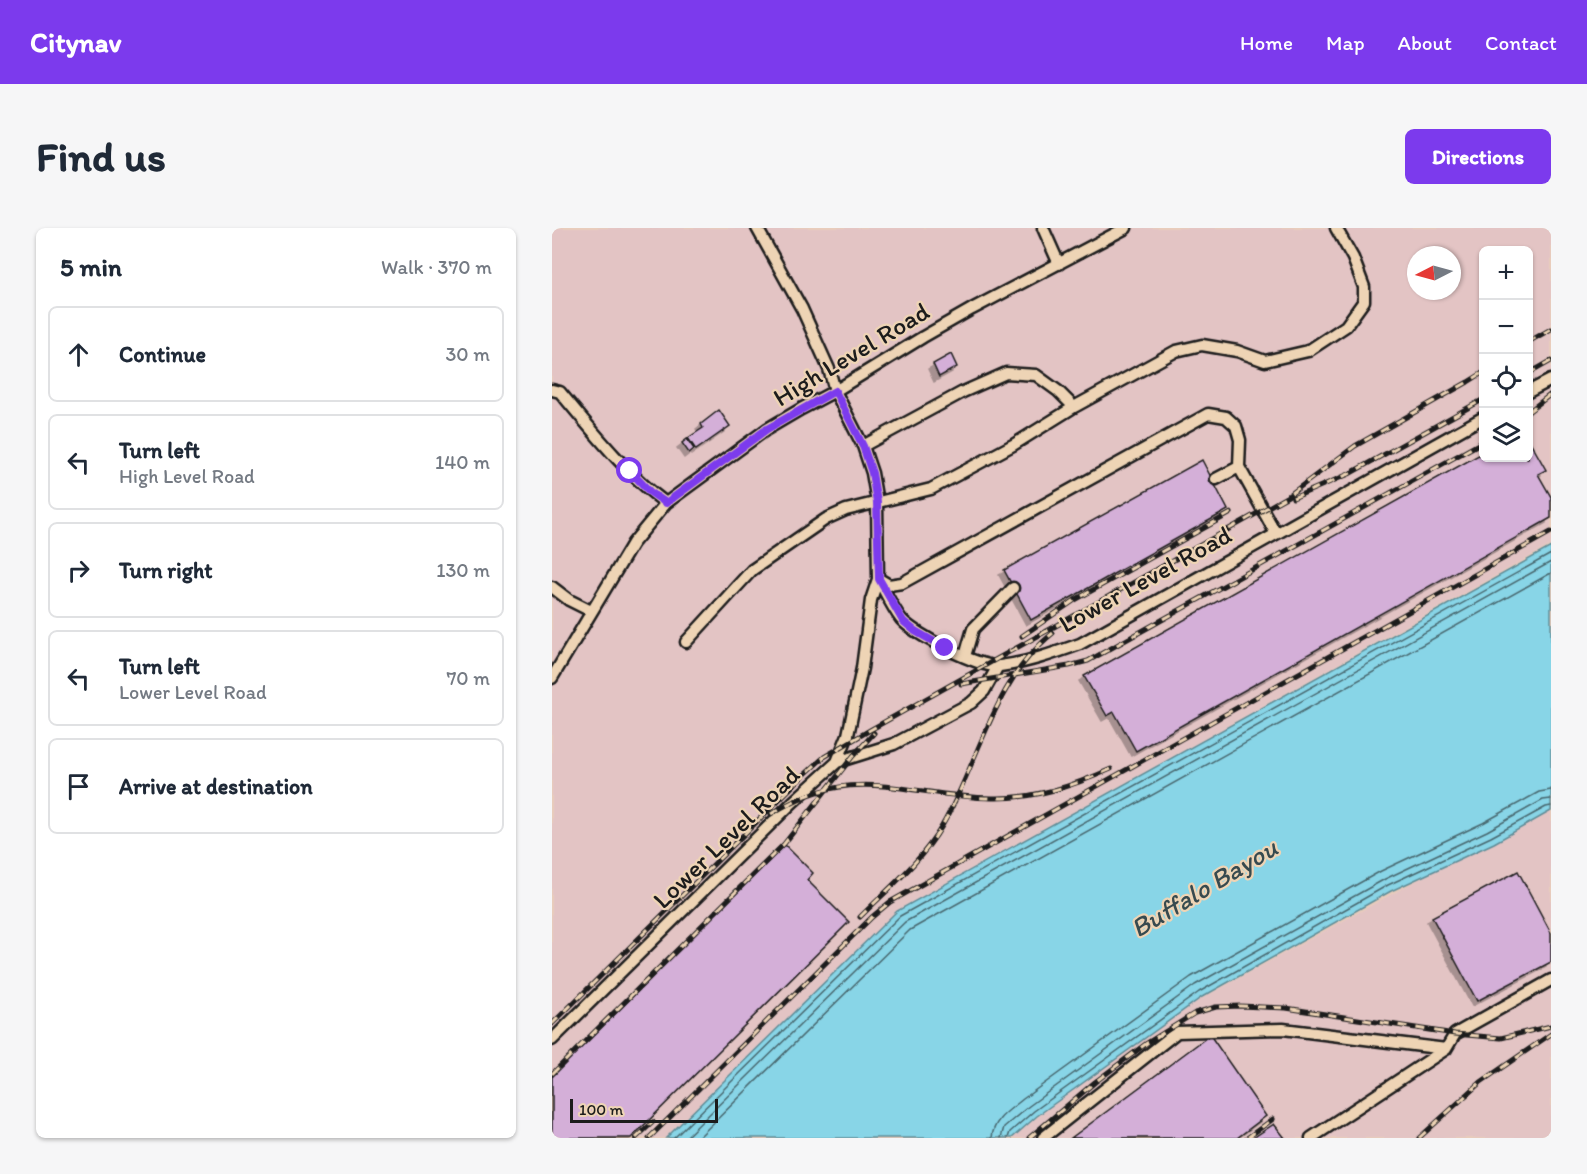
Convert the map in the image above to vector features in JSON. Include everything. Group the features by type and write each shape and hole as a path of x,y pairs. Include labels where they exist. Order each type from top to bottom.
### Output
{"lane":[{"path":"757,228 802,309 829,369 835,391 863,446 872,473 877,502 879,579 903,621 915,631 965,656 998,666 984,692 971,703 894,744 837,762"},
{"path":"1043,228 1059,264"},
{"name":"High Level Road","path":"552,678 633,543 666,503 767,429 835,391 932,331 1126,228"},
{"path":"686,642 752,570 826,519 846,510 931,489 1013,445 1074,406 1176,351 1202,345 1237,351 1265,361 1308,351 1346,326 1364,301 1364,287 1353,258 1336,228"},
{"path":"863,446 963,392 1006,373 1036,375 1074,406"},
{"path":"1533,389 1551,380"},
{"path":"552,390 560,392 650,492 666,503"},
{"path":"879,579 889,585 902,583 1208,414 1226,417 1236,426 1240,440 1239,467 1275,532"},
{"name":"Lower Level Road","path":"998,666 1080,644 1275,532 1479,420"},
{"path":"1216,479 1239,467"},
{"name":"Lower Level Road","path":"552,1040 784,810 837,762 845,744 855,703 868,615 879,579"},
{"path":"552,587 569,600 591,611"},
{"path":"965,656 973,630 1013,588"},
{"path":"1311,1138 1446,1050 1455,1034 1551,980"},
{"path":"1043,1138 1178,1032 1283,1029 1446,1050"}],"shaded area":[{"path":"552,228 1551,228 1551,545 897,911 667,1138 552,1138"},
{"path":"1551,807 1551,1138 1012,1138 1043,1112 1186,1007"}],"water":[{"name":"Buffalo Bayou","path":"1551,547 1551,811 1494,843 1391,891 1202,997 1037,1116 1012,1138 666,1138 897,911"}],"building":[{"path":"951,354 957,367 939,377 933,364"},
{"path":"719,410 730,426 696,450 688,438 703,428 701,424"},
{"path":"687,439 694,449 689,453 682,443"},
{"path":"1533,447 1546,470 1538,474 1551,497 1551,518 1136,751 1114,712 1107,716 1084,676 1479,455 1479,462 1533,462"},
{"path":"1202,460 1228,510 1031,620 1004,570"},
{"path":"785,845 813,873 807,880 849,922 631,1138 552,1138 552,1077"},
{"path":"1518,871 1551,933 1551,962 1477,1001 1432,917"},
{"path":"1210,1035 1266,1116 1237,1138 1071,1138"},
{"path":"1274,1124 1285,1138 1253,1138"}],"railway":[{"path":"1533,339 1551,329"},
{"path":"1533,371 1551,361"},
{"path":"552,1024 824,757 1288,496 1355,446 1479,375"},
{"path":"1533,408 1551,394"},
{"path":"1293,498 1349,474 1479,402"},
{"path":"961,684 1088,661 1479,444"},
{"path":"1022,636 1075,600 1231,513"},
{"path":"649,1138 872,917 890,902 1551,532"},
{"path":"860,917 904,874 934,839 955,801 1001,698 1033,652 1053,633"},
{"path":"552,1074 784,844 853,756 874,733"},
{"path":"771,814 801,798 829,789 855,785 962,796 1008,798 1053,790 1111,769"},
{"path":"1029,1138 1095,1082 1147,1043 1195,1013 1216,1007 1286,1008 1455,1034 1501,1038 1551,1026"},
{"path":"1419,1138 1481,1082 1551,1034"},
{"path":"1247,1138 1273,1119"},
{"path":"636,1138 653,1122"}],"route":[{"path":"630,471 650,492 666,503 767,429 835,391 863,446 872,473 877,502 879,579 903,621 915,631 945,648"}]}
